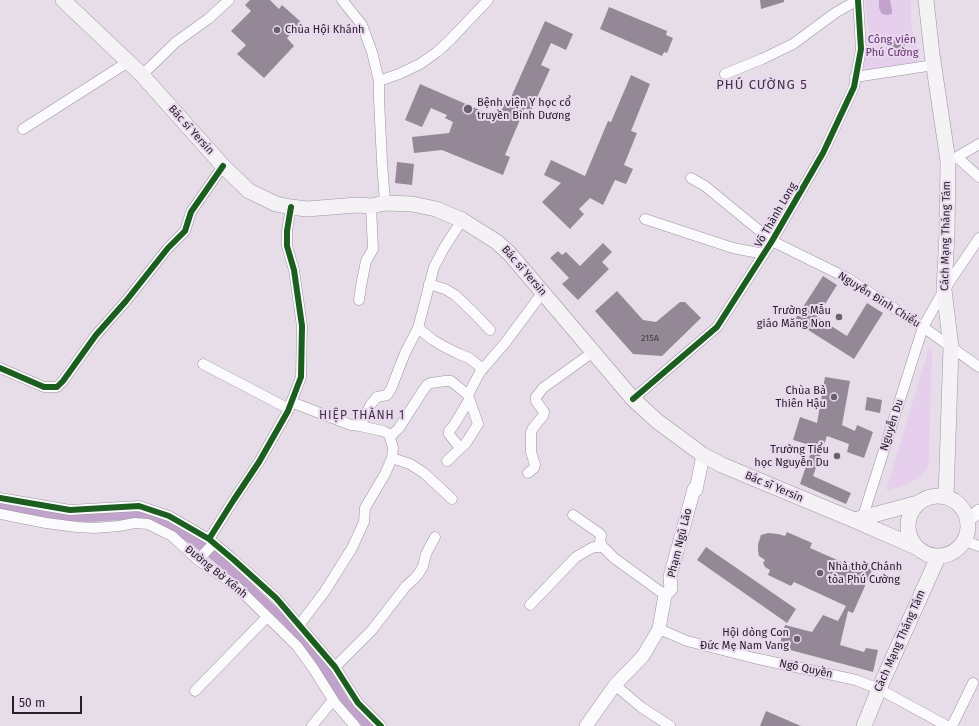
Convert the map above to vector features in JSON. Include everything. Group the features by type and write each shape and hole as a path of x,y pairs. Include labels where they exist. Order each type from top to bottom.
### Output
{"main road":[{"name":"Bác sĩ Yersin","path":"63,0 142,75 223,166 249,191 276,204 291,207 306,209 378,204 412,204 445,212 462,220 497,242 510,254 633,400 657,421 703,455 722,465 860,521 916,547"},
{"name":"Cách Mạng Tháng Tám","path":"926,0 934,65 953,159 944,290 951,347 946,497"},
{"path":"860,521 918,503 926,498 936,496 946,497 953,500 965,512 973,516 968,527 965,541 960,547 946,556 938,557 923,553 916,547 908,530 908,520 918,503"},
{"name":"Cách Mạng Tháng Tám","path":"864,726 879,688 938,557"}],"street":[{"path":"142,75 176,42 208,19 229,0"},
{"path":"342,0 362,25 372,52 379,81 381,154 378,204 373,249 366,261 359,300"},
{"path":"379,81 420,64 437,52 488,0"},
{"path":"725,74 762,59 793,44 836,13 858,0"},
{"name":"Võ Thành Long","path":"633,400 717,327 772,241 823,153 854,87 862,49 858,0"},
{"path":"24,129 128,62"},
{"path":"856,77 934,65"},
{"path":"979,144 953,159 979,177"},
{"path":"0,368 44,387 56,387 96,335 126,301 168,248 185,231 190,212 223,166"},
{"name":"Nguyễn Đình Chiểu","path":"691,178 705,186 772,241 847,278 923,327 979,367"},
{"path":"200,558 212,542 233,501 259,462 290,406 301,377 302,326 294,270 287,246 287,231 291,207"},
{"path":"645,219 732,248 764,254"},
{"path":"360,426 371,404 377,397 387,395 391,389 405,353 418,328 434,267 462,220"},
{"name":"Nguyễn Du","path":"860,521 865,510 923,327 944,290 979,238"},
{"path":"429,284 455,294 490,330"},
{"path":"460,448 449,434 449,431 454,425 480,372 505,343 543,292"},
{"path":"418,328 433,340 468,358 483,369"},
{"path":"528,473 534,468 535,465 531,452 531,432 543,416 544,412 536,401 538,393 593,352"},
{"path":"203,364 290,406 350,425 383,431 389,434 393,448 392,458 385,474 365,508 364,522 352,548 325,591 300,624"},
{"path":"390,437 399,428 427,385 431,383 451,381 468,397 478,424 466,443 447,461"},
{"name":"Phạm Ngũ Lão","path":"586,726 615,685 643,656 659,629 665,595 671,590 670,577 694,490 696,490 703,455"},
{"path":"392,458 410,464 424,473 452,499"},
{"path":"0,498 70,510 139,506 168,516 212,542 276,598 300,624 335,667 358,703 381,726"},
{"name":"Đường Bờ Kênh","path":"0,514 46,523 77,527 95,528 135,523 148,524 172,536 236,586 297,646 333,700 355,726"},
{"path":"573,515 600,533 600,542 602,547 614,558 665,595"},
{"path":"335,667 372,630 406,586 419,574 426,554 435,537"},
{"path":"965,541 979,546"},
{"path":"530,605 576,557 594,547 602,547"},
{"path":"195,691 267,616"},
{"name":"Ngô Quyền","path":"659,629 687,641 754,658 856,680 879,688 947,726"},
{"path":"952,726 973,683"},
{"path":"615,685 642,707 670,726"},
{"path":"312,726 333,700"}],"green space":[{"name":"Công viên Phú Cường","path":"865,0 911,0 911,25 921,67 863,75 869,32"},
{"path":"929,348 932,349 928,465 921,477 906,485 886,490"}],"shaded area":[{"path":"879,0 890,0 892,14 882,14 879,8"},
{"path":"0,502 39,510 70,514 145,511 173,522 220,553 294,624 337,676 341,687 349,700 374,726 362,726 338,701 312,661 284,625 247,590 207,556 186,541 156,524 124,520 90,522 64,521 0,509"}],"building":[{"path":"250,0 270,0 279,9 282,5 301,22 287,38 294,46 264,78 237,54 246,45 231,31 251,11 245,5"},
{"path":"760,0 784,0 784,2 761,9"},
{"path":"609,7 667,31 666,35 673,38 667,53 664,52 662,56 600,29"},
{"path":"545,21 573,34 566,50 551,43 541,65 550,69 531,111 525,108 505,155 510,157 503,175 442,150 414,153 412,137 449,133 453,122 445,118 447,115 431,108 422,127 405,120 420,84 498,118 505,103 508,104"},
{"path":"895,37 906,41 902,53 891,49"},
{"path":"631,75 650,84 631,131 637,133 624,165 633,169 626,184 615,180 603,205 590,198 579,209 584,214 570,229 542,202 561,183 544,175 551,160 585,176 608,121 611,122"},
{"path":"397,162 414,164 412,185 395,183"},
{"path":"603,243 612,252 602,262 609,269 578,300 562,284 569,278 550,258 558,251 562,255 566,252 580,266"},
{"path":"823,276 837,285 817,317 847,336 867,303 883,313 854,359 794,321"},
{"path":"617,291 643,320 656,322 680,302 685,302 701,318 662,356 633,354 595,311"},
{"path":"825,377 850,381 842,425 855,431 857,425 873,432 864,458 847,452 849,444 827,436 813,476 851,493 846,504 800,484 813,446 793,440 800,417 817,423"},
{"path":"867,397 882,400 880,413 865,410"},
{"name":"Nhà thờ Chánh tòa Phú Cường","path":"787,532 812,543 810,548 860,570 862,565 872,570 853,613 848,611 840,645 864,652 866,648 878,650 873,672 779,647 785,625 812,632 823,615 838,621 846,606 794,582 791,586 768,575 770,570 765,567 763,563 765,560 759,556 758,551 758,544 761,535 768,533 785,536"},
{"path":"706,547 796,609 787,623 697,560"},
{"path":"766,711 801,726 760,726"}],"cycle path":[{"path":"633,399 717,327 772,241 823,153 854,87 861,49 858,0"},
{"path":"0,368 44,387 57,387 63,381 96,335 126,301 168,248 185,231 191,212 223,166"},
{"path":"209,539 259,462 288,411 301,377 302,326 294,270 287,246 287,231 291,207"},
{"path":"0,498 70,510 139,506 169,516 209,539 276,598 335,667 358,703 381,726"}],"place":[{"name":"Chùa Hội Khánh","path":"277,30"},
{"name":"Bệnh viện Y học cổ truyền Bình Dương","path":"468,109"},
{"name":"Trường Mẫu giáo Măng Non","path":"839,317"},
{"name":"Chùa Bà Thiên Hậu","path":"834,397"},
{"name":"Trường Tiểu học Nguyễn Du","path":"837,456"},
{"name":"Nhà thờ Chánh tòa Phú Cường","path":"820,573"},
{"name":"Hội dòng Con Đức Mẹ Nam Vang","path":"797,639"}],"district":[{"name":"PHÚ CƯỜNG 5","path":"762,85"},
{"name":"HIỆP THÀNH 1","path":"362,416"}]}
